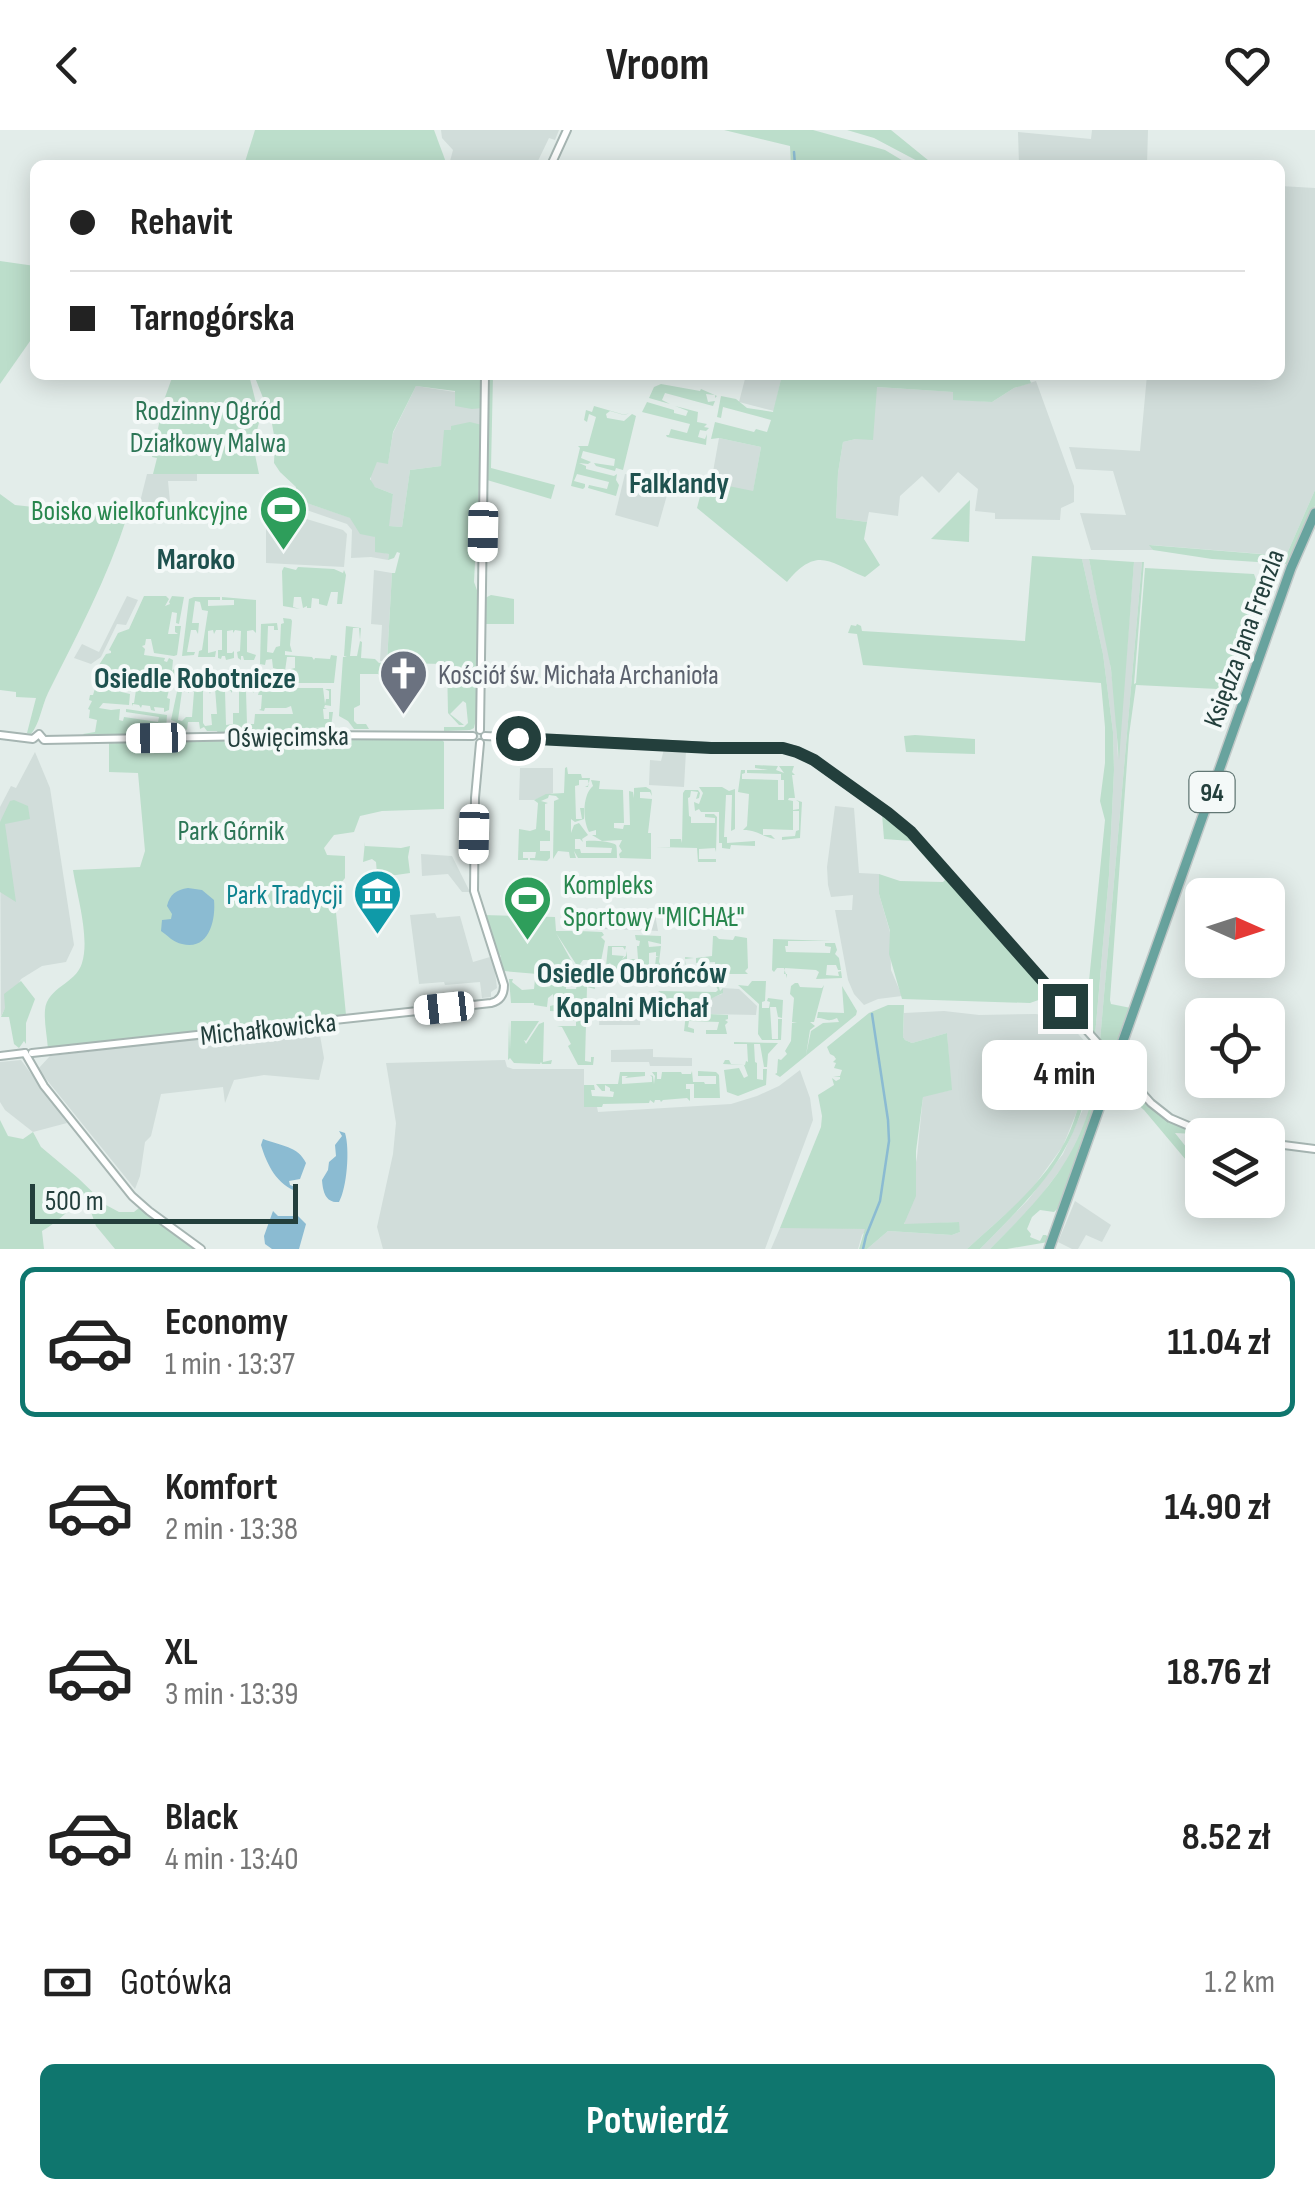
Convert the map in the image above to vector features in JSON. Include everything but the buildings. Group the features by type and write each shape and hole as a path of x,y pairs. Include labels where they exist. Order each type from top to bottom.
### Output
{"main road":[{"name":"Księdza Jana Frenzla","path":"1116,1062 1291,568 1315,514"},
{"name":"94","path":"1049,1249 1116,1062"}],"street":[{"path":"553,160 567,130"},
{"path":"485,380 482,736 711,748 778,747 807,756 904,826 1150,1103 1185,1125"},
{"name":"Oświęcimska","path":"0,735 33,739 39,734 44,740 473,736 475,732 482,736"},
{"name":"Michałkowicka","path":"0,1056 491,1003 501,997 504,986 474,891 475,798 482,736"},
{"path":"1103,1048 1113,1050 1123,1040"},
{"path":"29,1054 44,1086 132,1196 201,1249"},
{"path":"1109,1081 1118,1075 1129,1078"},
{"path":"1285,1145 1315,1149"}],"shaded area":[{"path":"441,130 559,130 555,140 549,138 538,160 450,160 453,150 442,138"},
{"path":"1092,130 1148,130 1147,160 1019,160 1018,132 1091,139"},
{"path":"1285,186 1315,188 1315,490 1286,556 1151,545 1153,550 1091,550 1080,513 1126,515 1113,471 1076,469 1069,447 1140,451 1147,380 1285,380"},
{"path":"745,380 781,380 774,411 739,402"},
{"path":"1036,381 1074,486 1074,502 1061,508 1060,520 995,519 995,513 975,511 978,489 958,472 939,493 922,476 900,496 898,516 869,512 867,522 836,518 843,442 856,439 876,387 954,392 953,399 992,402 1014,388"},
{"path":"416,386 455,392 483,408 482,425 451,430 441,466 410,470 402,527 388,526 393,494 375,487 371,473 377,461 388,463 393,433"},
{"path":"719,438 761,447 753,492 711,483"},
{"path":"147,474 197,474 197,481 168,481 170,502 140,502"},
{"path":"625,474 671,481 658,527 615,515"},
{"path":"295,499 351,518 375,537 376,551 389,554 388,560 351,558 352,530 347,524 295,506"},
{"path":"266,510 286,510 343,530 347,534 344,567 266,563"},
{"path":"1082,559 1089,559 1109,655 1118,758 1134,562 1142,562 1100,1041 1095,1036 1109,875 1113,732 1103,654"},
{"path":"374,570 392,573 387,661 380,661 382,625 371,624"},
{"path":"127,596 138,600 126,625 117,624 101,657 91,664 74,658 82,644 99,652"},
{"path":"664,749 686,751 684,787 649,785 650,760 661,761"},
{"path":"35,752 50,788 74,945 66,962 42,966 21,979 1,1016 0,807 11,786 16,788"},
{"path":"520,768 553,768 553,793 534,800 519,800"},
{"path":"835,806 854,808 859,873 879,874 879,894 890,932 891,970 902,996 864,1005 848,980 835,910 852,910 853,895 831,897 828,885"},
{"path":"421,854 452,856 470,892 462,892 448,874 422,876"},
{"path":"435,913 437,918 460,916 473,962 490,957 497,988 491,997 482,998 480,982 419,984 410,915"},
{"path":"613,913 655,914 658,931 604,929 605,917 613,917"},
{"path":"723,988 739,989 757,1006 756,1015 708,1014 708,999 722,994"},
{"path":"609,1002 634,1003 634,1010 641,1010 640,1025 599,1025 600,1009 609,1009"},
{"path":"904,1013 1036,1014 1069,1024 1090,1047 1077,1111 1063,1146 1029,1193 967,1249 867,1249 888,1231 952,1235 960,1232 958,1222 904,1225 923,1096 951,1090 947,1033 912,1043 905,1040"},
{"path":"318,1024 324,1058 319,1080 264,1075 234,1080 225,1103 223,1087 161,1094 135,1189 38,1069 50,1056"},
{"path":"653,1049 653,1057 692,1058 692,1066 611,1062 611,1050"},
{"path":"1093,1050 1101,1055 1092,1104 1067,1161 1033,1206 990,1249 980,1249 1028,1200 1063,1154 1083,1109"},
{"path":"21,1060 67,1123 33,1132 5,1110 0,1102 0,1062"},
{"path":"505,1060 507,1067 513,1069 584,1069 584,1107 597,1107 598,1112 731,1104 779,1086 800,1070 813,1120 765,1249 383,1249 377,1227 396,1123 386,1063"},
{"path":"1075,1201 1111,1225 1102,1242 1086,1235 1078,1249 1072,1249 1058,1242"},
{"path":"780,1228 867,1229 858,1249 771,1249"}],"green space":[{"path":"255,130 434,130 445,160 246,160"},
{"path":"724,130 813,130 885,150 902,160 791,160 790,146"},
{"path":"847,130 891,130 928,160 916,160 874,138"},
{"path":"0,261 30,265 30,341 0,384"},
{"name":"Rodzinny Ogród Działkowy Malwa","path":"171,380 250,380 260,419 253,445 259,474 153,474 157,458 152,457"},
{"path":"256,380 483,380 483,408 472,409 455,406 455,391 416,386 393,432 388,464 377,462 370,479 375,487 393,494 389,526 402,527 410,470 441,466 444,430 470,422 482,425 474,582 478,593 474,728 444,731 444,727 464,727 468,723 463,701 450,714 464,725 448,713 447,664 387,663 384,679 378,674 360,674 360,705 354,708 354,721 369,729 354,729 339,716 343,657 347,657 346,626 361,628 360,640 359,628 353,628 350,656 357,656 360,641 361,658 387,662 392,573 400,553 388,560 389,554 375,552 375,537 360,534 350,518 295,499 296,487 274,463 271,418"},
{"path":"490,380 493,380 491,468 555,485 551,499 487,480"},
{"path":"781,380 1031,383 992,402 953,400 953,392 877,387 873,440 843,442 838,473 836,518 867,522 864,539 880,565 865,577 816,560 787,582 697,508 704,481 753,491 761,447 711,439 715,422 767,432 771,420 723,407 721,418 717,417 721,396 736,399 747,408 773,412"},
{"path":"661,384 701,389 715,395 706,394 708,402 715,401 713,406 665,393 662,400 670,404 649,398 654,387"},
{"path":"647,402 686,416 688,411 675,406 698,412 697,422 709,428 700,430 698,437 705,439 707,434 706,445 667,437 671,429 687,433 690,424 642,412"},
{"path":"594,406 624,415 610,411 607,418 624,421 632,414 636,416 623,470 596,466 594,463 614,466 615,459 583,451 581,458 591,462 579,463 586,469 617,474 616,496 588,488 589,485 607,489 609,482 577,474 574,481 585,487 571,486 578,446 588,446 596,417 589,414 587,422 584,420 586,410 592,412"},
{"path":"1315,490 1315,506 1288,564 1212,559 1153,550 1149,545 1286,556"},
{"path":"0,494 15,505 127,517 101,585 31,734 27,733 36,698 16,697 16,692 0,690"},
{"path":"970,500 969,542 931,539"},
{"path":"1032,556 1082,559 1103,654 1114,770 1095,1036 1068,1005 1088,991 1105,820 1100,801 1105,763 1101,683 863,665 857,634 848,633 851,625 857,624 862,631 1025,641"},
{"path":"1089,559 1134,562 1119,760 1111,669"},
{"path":"1142,562 1134,684 1145,568 1254,574 1267,605 1238,690 1136,685 1110,1000 1111,1004 1131,1008 1117,1044 1108,1047 1100,1041"},
{"path":"284,567 334,569 343,573 344,570 342,604 337,604 338,592 331,592 327,606 312,598 311,608 303,608 301,597 294,597 293,607 300,609 283,606"},
{"path":"491,595 514,599 514,624 485,624 485,598"},
{"path":"144,596 166,596 169,599 165,606 172,596 184,597 179,624 177,613 172,612 168,634 178,634 175,626 181,626 177,655 154,653 151,639 146,639 142,646 144,655 173,660 169,710 132,706 135,689 141,687 125,682 140,684 142,678 125,675 124,680 118,674 116,681 130,688 131,692 127,687 114,685 113,690 130,694 129,705 103,703 99,708 120,709 119,720 123,721 124,717 158,722 159,717 126,709 167,715 166,730 158,732 158,736 86,737 83,734 95,732 97,720 89,718 90,695 97,682 102,684 105,673 98,669 94,679 97,668 111,653 118,633 129,629"},
{"path":"220,597 208,600 208,606 234,605 234,600 222,597 256,600 256,633 247,631 247,652 256,655 254,660 238,658 241,631 235,630 227,631 227,653 234,651 234,658 218,658 222,630 214,634 213,630 208,631 208,653 216,651 215,657 198,657 208,611 195,601 192,623 199,623 198,634 191,630 187,652 195,652 182,656 189,599"},
{"path":"283,618 292,621 292,652 285,651 285,655 314,660 337,656 334,683 289,683 287,674 295,668 295,657 287,657 285,671 273,668 272,659 260,664 261,624 277,623 278,630 268,626 267,652 273,653 280,646"},
{"path":"178,687 189,690 182,691 178,720 182,721 192,717 192,689 211,690 210,694 203,691 205,726 212,725 211,714 217,714 215,688 232,690 225,691 226,725 233,724 233,713 239,713 236,688 252,688 254,693 246,691 247,724 254,724 255,714 293,714 291,706 259,710 260,688 323,688 325,704 329,691 325,689 331,689 331,706 325,705 327,709 323,709 324,719 329,719 329,712 333,712 331,727 312,728 330,732 265,735 265,730 264,735 218,734 200,729 199,722 188,722 182,733 203,734 176,736 176,722 171,720"},
{"path":"904,736 975,739 975,754 906,752"},
{"name":"Park Górnik","path":"343,739 444,742 444,809 382,811 360,816 354,832 334,835 324,848 327,855 345,856 345,878 334,892 346,1015 48,1049 47,1002 79,970 84,953 84,929 73,870 140,867 145,851 138,773 109,772 109,743"},
{"path":"755,765 778,766 776,770 784,773 779,766 794,766 795,798 788,800 793,801 793,810 799,809 796,800 802,802 800,838 782,840 795,836 799,830 799,811 793,811 793,830 763,829 763,835 743,830 747,826 749,794 738,792 741,770 745,770 742,779 778,780 778,800 784,800 781,774 747,773 768,770"},
{"path":"567,767 568,774 590,778 589,784 588,780 579,780 575,786 576,819 582,819 580,808 584,808 584,819 575,822 571,819 571,833 579,823 588,835 583,842 575,839 575,849 581,853 611,853 612,848 586,847 586,841 611,843 616,845 617,858 578,858 574,851 576,858 570,858 569,852 558,851 553,859 554,801 559,799 549,795 541,801 548,803 545,830 550,831 550,841 540,841 540,851 550,851 550,858 530,860 536,852 523,852 523,858 528,860 518,860 519,829 536,829 538,803 534,800 546,794 564,793"},
{"path":"591,780 600,781 599,789 623,790 624,823 614,823 614,828 630,825 629,791 634,798 634,788 651,790 652,796 650,792 640,792 640,798 652,799 648,833 651,859 620,858 622,840 602,841 592,835 596,835 596,830 589,832 585,807 593,786"},
{"path":"699,787 735,789 735,829 731,831 732,795 726,795 724,837 727,843 755,841 755,846 722,848 719,812 695,811 694,802 699,804 703,793"},
{"path":"685,790 698,790 700,793 696,799 698,792 691,791 688,798 691,823 715,823 715,818 705,814 717,817 716,852 715,848 699,849 699,859 716,862 698,862 697,848 656,847 670,847 670,839 681,839 682,843"},
{"path":"14,800 28,806 30,819 5,824 16,902 0,892 0,822"},
{"path":"882,814 906,833 1047,991 1047,997 1030,1003 902,999 889,954 890,931 879,894 879,874 900,881 945,880 911,841 884,839"},
{"path":"365,842 365,846 410,846 410,873 375,878 376,862 363,862"},
{"path":"483,915 555,917 556,931 576,931 578,935 579,931 602,932 605,941 600,966 595,960 583,960 580,964 583,969 597,965 598,972 582,976 556,933 577,971 551,975 550,971 549,975 503,971 501,955 498,958"},
{"path":"635,935 661,936 661,944 648,941 649,947 661,946 661,966 655,966 659,957 656,952 649,953 649,970 661,967 660,976 607,974 612,966 606,966 608,946 626,946 625,950 612,947 612,955 624,956 622,959 626,956 627,951 627,959 638,959 640,941"},
{"path":"713,936 747,938 748,974 683,974 685,960 688,973 715,968 715,962 696,963 696,958 712,956"},
{"path":"773,939 831,941 788,941 786,952 830,953 831,947 825,943 835,943 841,970 836,965 827,965 826,975 839,976 841,971 842,978 816,979 816,970 777,968 774,972"},
{"path":"509,979 522,990 534,989 535,979 548,980 549,988 551,980 566,980 566,989 576,989 578,980 594,982 595,989 587,987 585,1061 591,1062 594,1057 593,1065 578,1065 562,1027 557,1026 576,1026 582,1013 573,1021 575,1012 550,1011 553,994 547,1007 511,1003"},
{"path":"21,981 35,999 26,1023 26,1044 24,1041 19,1048 14,1044 9,1017 1,1017 4,994"},
{"path":"752,981 766,981 762,1008 769,1008 768,998 783,1000 782,1018 778,1017 776,1007 770,1007 772,1039 778,1039 778,1019 782,1019 781,1040 762,1040 758,1034 759,1004 738,985 748,986"},
{"path":"795,983 800,987 824,985 814,1022 810,1022 815,1026 810,1030 806,1055 811,1031 823,1023 839,1022 837,1018 817,1018 818,1012 844,1013 842,986 857,1011 856,1015 780,1077 775,1074 778,1059 787,1054 792,1023 797,1023 792,1022 794,998 790,994"},
{"path":"715,984 720,991 723,988 723,993 708,1000 708,1014 728,1015 727,1034 706,1034 706,1030 717,1030 719,1022 689,1021 688,1027 694,1033 684,1031 686,1014 707,1013 707,1002 687,1002 683,1014 660,1014 663,1004 658,1003 658,991 716,992"},
{"path":"888,1005 904,1005 905,1040 912,1043 947,1033 952,1090 923,1097 916,1151 916,1196 904,1224 959,1222 960,1232 952,1235 888,1231 867,1249 859,1249 865,1229 780,1228 821,1127 818,1095 834,1085 832,1078 840,1079 833,1076 840,1076 842,1070 834,1068 836,1059 827,1047 869,1013"},
{"path":"509,1021 510,1050 511,1021 539,1021 524,1040 526,1044 544,1022 543,1062 552,1060 551,1064 508,1060"},
{"path":"734,1042 778,1043 768,1054 767,1067 760,1044 754,1044 757,1079 763,1080 763,1069 767,1069 766,1085 738,1096 727,1092 724,1070 739,1068 744,1078 748,1076 744,1065 723,1064 729,1060 731,1064 745,1065 747,1044"},
{"path":"1090,1047 1093,1050 1081,1113 1058,1161 1024,1204 980,1249 967,1249 1025,1195 1061,1149 1077,1111"},
{"path":"1101,1055 1105,1080 1060,1206 1054,1212 1040,1210 1027,1229 1030,1237 1040,1241 1046,1235 1048,1242 990,1249 1065,1163 1087,1116"},
{"path":"692,1071 693,1082 705,1084 716,1084 716,1076 698,1076 698,1071 716,1072 720,1098 694,1098 694,1084 686,1084 690,1101 650,1100 584,1107 584,1085 594,1085 592,1096 613,1097 610,1088 605,1085 602,1091 596,1084 618,1084 620,1072 645,1072 645,1076 622,1076 622,1084 652,1082 650,1075 653,1076 654,1084 655,1076 652,1072 657,1072 657,1079 661,1079 662,1072"},
{"path":"1120,1079 1124,1079 1185,1129 1185,1134 1175,1133 1185,1146 1185,1159 1144,1110 1119,1088 1112,1096"},
{"path":"0,1120 8,1136 23,1139 33,1132 41,1147 106,1205 119,1212 139,1208 193,1249 115,1249 96,1226 86,1198 42,1231 44,1249 0,1249"}],"water":[{"path":"188,888 202,890 214,900 209,932 199,943 191,945 176,942 161,931 162,920 171,919 167,906 170,898"},
{"path":"339,1131 345,1133 347,1140 347,1168 342,1196 335,1202 326,1196 322,1180 329,1162 336,1156 335,1145 342,1136"},
{"path":"263,1139 303,1157 306,1163 300,1179 289,1181 298,1192 284,1185 274,1173 261,1145"},
{"path":"273,1211 278,1216 298,1216 306,1224 299,1249 272,1249 265,1244"}],"waterway":[{"path":"794,152 795,160"},
{"path":"863,1249 880,1201 889,1141 872,1014"}],"place":[{"name":"Boisko wielkofunkcyjne","path":"283,552"},
{"name":"Kościół św. Michała Archanioła","path":"403,716"},
{"name":"Park Tradycji","path":"378,936"},
{"name":"Kompleks Sportowy \"MICHAŁ\"","path":"528,942"}],"district":[{"name":"Falklandy","path":"679,483"},
{"name":"Maroko","path":"196,559"},
{"name":"Osiedle Robotnicze","path":"195,678"},
{"name":"Osiedle Obrońców Kopalni Michał","path":"632,990"}],"route":[{"path":"518,738 711,748 778,747 803,754 911,832 1065,1006"}]}
